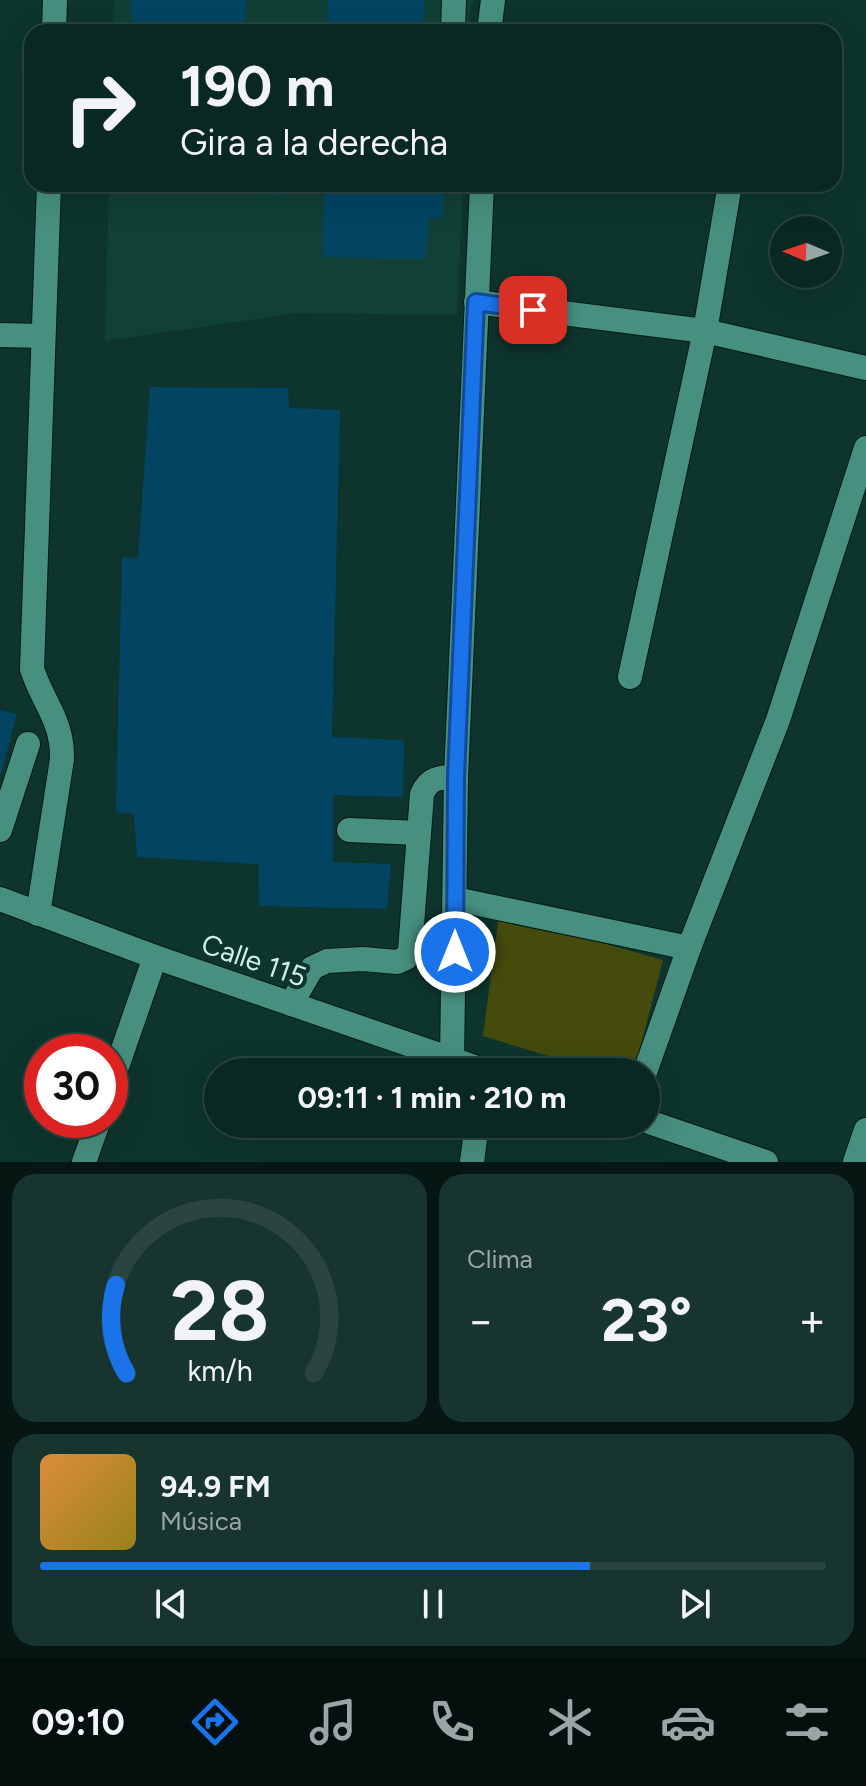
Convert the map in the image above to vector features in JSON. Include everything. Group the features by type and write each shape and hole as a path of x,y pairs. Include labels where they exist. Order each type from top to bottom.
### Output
{"street":[{"path":"54,24 55,0"},
{"path":"453,24 454,0"},
{"path":"490,24 493,0"},
{"path":"38,914 63,742 32,669 49,192"},
{"path":"452,1058 456,777 482,192"},
{"path":"630,677 705,331 729,192"},
{"path":"476,302 705,331 866,368"},
{"path":"0,335 43,336"},
{"path":"650,1058 689,948 778,720 866,448"},
{"path":"0,830 28,744"},
{"path":"291,1004 312,968 327,961 363,959 397,962 406,958 410,951 422,794 426,785 436,778 456,777"},
{"path":"349,830 419,833"},
{"name":"Calle 115","path":"0,899 444,1058"},
{"path":"455,899 689,948"},
{"path":"128,1035 155,957"},
{"path":"660,1126 759,1161"},
{"path":"855,1162 866,1130"},
{"path":"84,1162 93,1138"},
{"path":"472,1162 475,1138"}],"shaded area":[{"path":"114,0 473,0 469,24 113,24"},
{"path":"109,192 463,192 457,315 297,313 105,341"}],"green space":[{"path":"499,914 663,960 638,1058 554,1058 483,1036"}],"building":[{"path":"131,0 246,0 245,24 131,24"},
{"path":"328,0 424,0 423,24 327,24"},
{"path":"205,192 283,192 283,195"},
{"path":"325,192 444,192 443,218 429,218 425,259 322,257"},
{"path":"150,387 288,388 289,408 340,410 332,737 404,740 403,797 333,795 333,862 391,864 387,909 259,906 258,864 137,857 134,814 116,812 122,557 138,558"},
{"path":"0,710 17,714 1,774 0,774"}],"route":[{"path":"455,952 456,777 476,302 533,310"}]}
